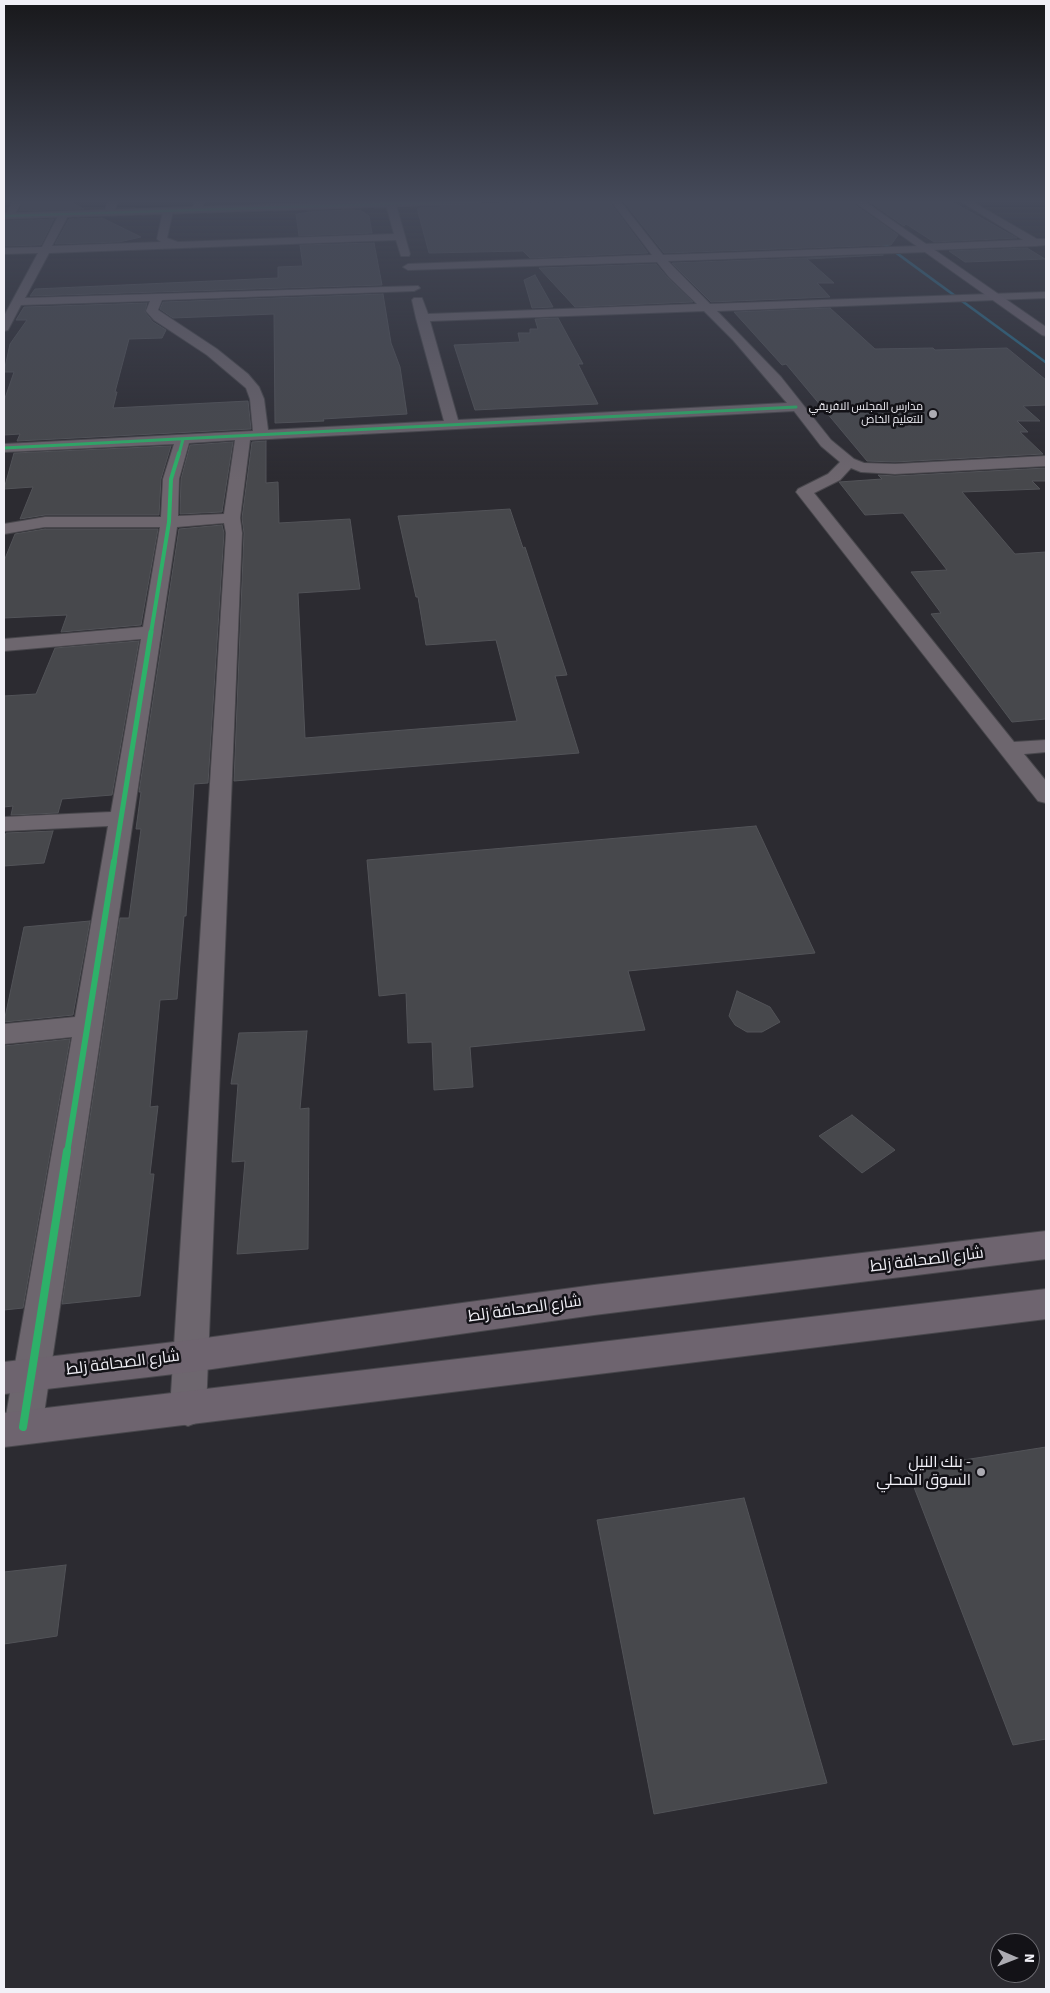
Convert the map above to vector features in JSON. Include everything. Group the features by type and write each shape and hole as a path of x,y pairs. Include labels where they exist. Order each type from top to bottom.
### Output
{"highway":[{"name":"شارع الصحافة زلط","path":"18,1376 191,1356 594,1300 1046,1245"},
{"path":"14,1429 1046,1304"}],"main road":[{"path":"992,294 1046,332"}],"street":[{"path":"4,327 22,294"},
{"path":"18,302 243,294"},
{"path":"416,294 452,424"},
{"path":"693,294 769,372 826,442 849,462 860,467 895,469 1046,461"},
{"path":"422,318 1046,295"},
{"path":"158,297 152,311 158,317 212,352 243,377 252,388 257,399 252,435 232,518 234,533 188,1409"},
{"path":"4,448 796,407"},
{"path":"14,1429 18,1376 87,1026 169,522 171,479 183,439"},
{"path":"849,462 834,477 804,492 1046,796"},
{"path":"4,529 45,522 169,522 232,518"},
{"path":"4,645 151,632"},
{"path":"1008,749 1046,746"},
{"path":"4,824 121,818"},
{"path":"4,1034 87,1026"}],"building":[{"path":"31,294 94,294 30,296"},
{"path":"383,294 391,343 400,367 407,414 275,423 274,314 173,318 160,309 163,302"},
{"path":"528,294 546,294 553,307 532,308"},
{"path":"563,294 685,294 693,302 575,307"},
{"path":"703,294 827,294 830,297 711,302"},
{"path":"147,303 145,312 153,322 166,330 162,338 129,339 115,392 117,392 113,408 248,401 251,429 17,441 20,434 4,435 4,401 14,372 4,372 10,344 27,320 16,320 24,307"},
{"name":"مدارس المجلس الافريقي للتعليم الخاص","path":"830,308 875,349 1007,348 1046,380 1046,405 1023,406 1040,421 1017,421 1028,432 1020,432 1043,454 895,462 867,461 786,364 782,365 734,312"},
{"path":"558,318 583,364 578,364 598,404 475,410 454,345 520,342 518,333 530,333 530,329 538,329 535,319"},
{"path":"266,441 266,483 278,482 279,523 350,519 360,589 298,593 305,738 517,721 496,640 426,645 418,597 416,597 398,516 510,509 523,548 525,547 567,675 555,676 579,753 234,781 244,533 242,518 252,442"},
{"path":"233,442 222,512 180,514 181,479 190,445"},
{"path":"171,446 161,479 159,515 45,515 20,519 33,487 4,489 14,453"},
{"path":"1046,468 1046,481 1032,481 1040,489 962,492 1015,554 1046,552 1046,719 1012,722 931,614 941,613 911,572 947,570 903,513 865,515 839,482 882,479 878,475 895,476"},
{"path":"222,525 224,533 208,783 194,784 186,916 184,916 177,999 160,1000 150,1107 158,1106 150,1174 154,1174 140,1296 62,1304 120,918 129,918 141,829 136,829 141,792 139,792 179,529"},
{"path":"45,529 158,529 141,625 61,632 67,615 4,618 4,561 15,534"},
{"path":"139,641 112,795 62,799 58,813 11,815 13,806 4,807 4,696 36,694 55,648"},
{"path":"756,826 815,953 628,971 645,1030 470,1047 473,1087 434,1090 432,1042 408,1043 406,993 379,996 367,860"},
{"path":"53,831 44,863 4,866 4,840 6,833"},
{"path":"90,921 73,1015 4,1022 24,927"},
{"path":"737,991 770,1007 780,1022 762,1032 747,1032 735,1025 729,1016"},
{"path":"307,1031 300,1109 309,1108 308,1249 237,1254 245,1161 232,1162 238,1084 231,1084 239,1033"},
{"path":"70,1039 23,1308 4,1310 4,1046"},
{"path":"852,1115 895,1150 862,1173 819,1136"},
{"path":"1046,1447 1046,1739 1013,1745 907,1469"},
{"path":"744,1498 827,1783 654,1814 597,1520"},
{"path":"66,1565 57,1636 4,1644 4,1572"}],"waterway":[{"path":"952,294 1046,363"}],"cycle path":[{"path":"4,448 796,407"},
{"path":"23,1427 169,522 171,479 183,439"}],"place":[{"name":"مدارس المجلس الافريقي للتعليم الخاص","path":"933,414"},
{"name":"بنك النيل - السوق المحلي","path":"981,1472"}]}
